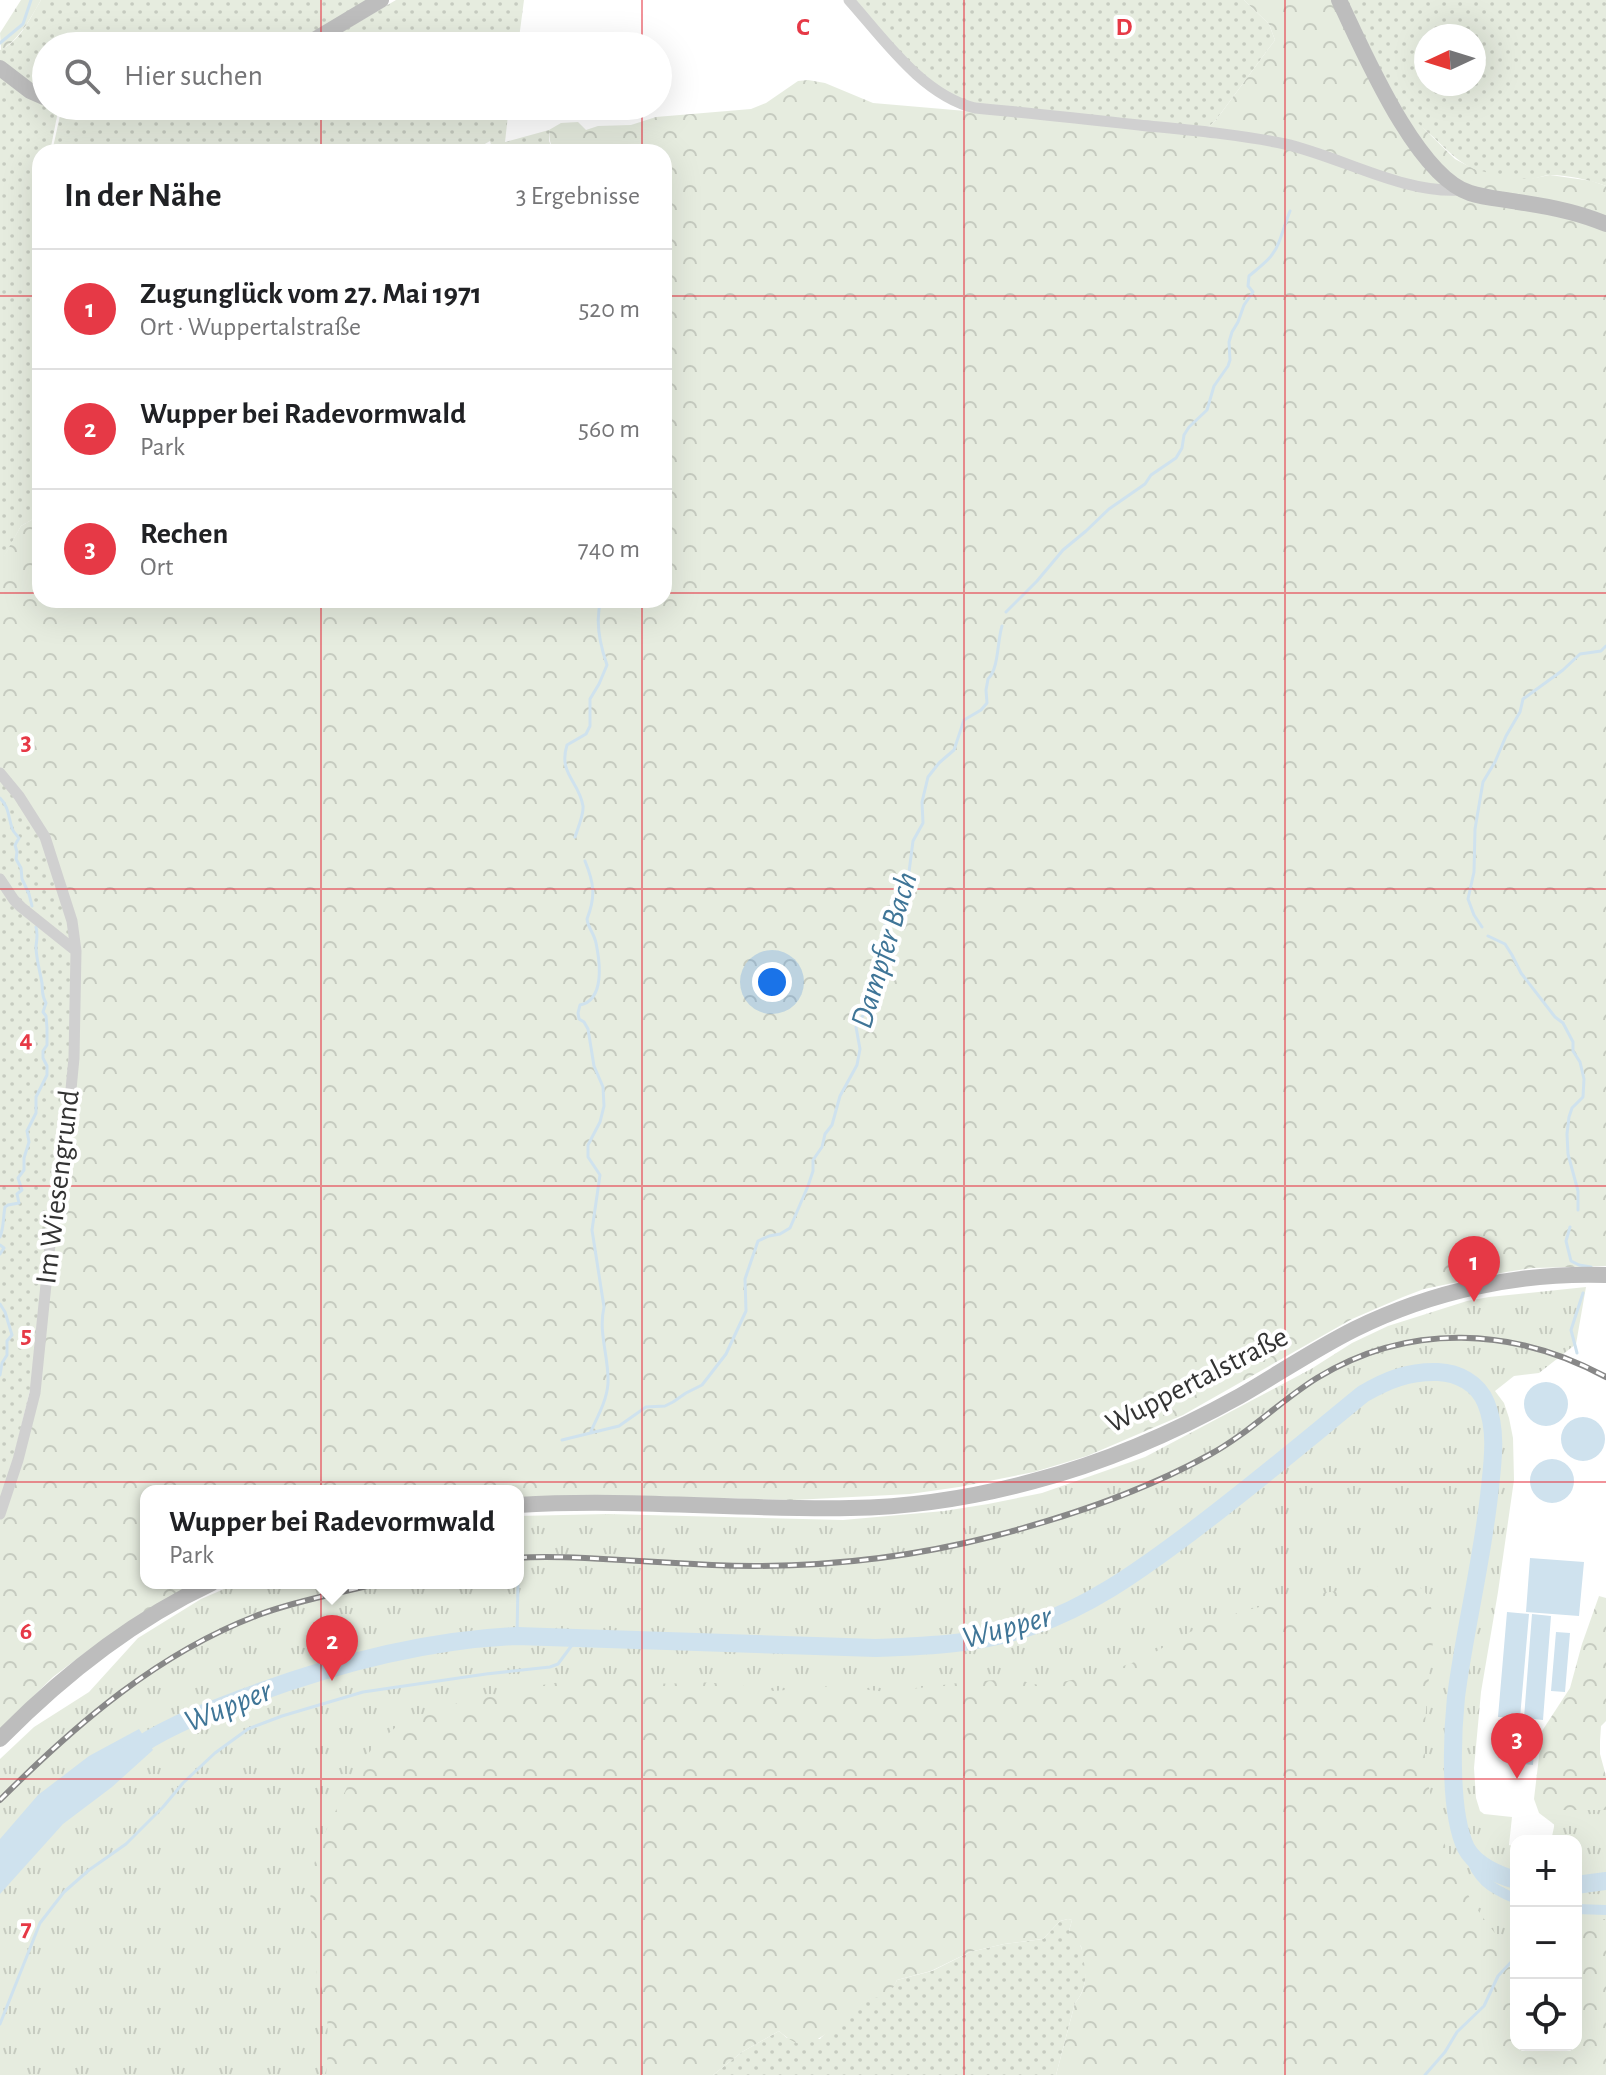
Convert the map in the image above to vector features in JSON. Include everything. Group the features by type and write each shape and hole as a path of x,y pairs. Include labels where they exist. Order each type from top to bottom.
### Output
{"main road":[{"path":"327,32 381,0"},
{"path":"1339,0 1397,115 1437,171 1452,185 1479,195 1573,213 1606,224"},
{"path":"0,68 32,91"},
{"name":"Wuppertalstraße","path":"524,1505 608,1503 853,1508 934,1501 1011,1487 1127,1451 1187,1424 1355,1329 1427,1300 1481,1286 1534,1278 1606,1275"},
{"path":"0,1739 86,1660 166,1607 200,1589"}],"street":[{"path":"849,0 912,70 947,99 962,105 1281,143 1398,181 1447,191 1462,190"},
{"name":"Im Wiesengrund","path":"0,773 45,837 72,921 76,951 74,1058 53,1215 35,1393 0,1514"},
{"path":"0,879 21,907 76,951"}],"green space":[{"path":"21,0 41,0 19,34 1,50 0,33"},
{"path":"41,0 381,0 327,32 32,32 32,89 0,68 0,50 19,35"},
{"path":"396,0 524,0 520,32 342,32"},
{"path":"851,0 1244,0 1269,24 1275,40 1216,120 1204,131 974,107 935,88"},
{"path":"1244,0 1336,0 1395,116 1415,120 1455,159 1474,169 1508,178 1529,179 1550,175 1606,186 1606,1266 1533,1268 1424,1289 1352,1319 1183,1415 1087,1456 1034,1472 959,1487 910,1494 794,1500 634,1496 524,1498 524,1485 140,1485 140,1589 187,1589 82,1655 53,1677 0,1729 0,1519 37,1394 77,966 48,836 0,768 0,556 4,556 21,526 32,520 32,608 672,608 672,144 551,144 549,130 561,123 578,122 586,130 647,120 672,120 672,116 751,109 766,103 798,81 808,80 825,83 873,103 992,111 1202,133 1216,120 1275,40 1269,24"},
{"path":"1341,0 1606,0 1606,186 1565,176 1518,179 1482,172 1465,165 1411,120 1400,116"},
{"path":"0,71 32,91 32,120 56,120 52,144 32,144 32,520 21,526 4,557 0,556"},
{"path":"59,120 507,120 505,142 549,130 550,144 491,144 490,141 485,144 54,144"},
{"path":"0,773 36,820 72,921 74,1057 39,1353 0,1514"},
{"path":"1586,1287 1576,1344 1539,1373 1514,1376 1495,1391 1504,1403 1509,1418 1514,1480 1481,1692 1474,1768 1480,1811 1512,1817 1509,1845 1510,1950 1487,1923 1464,1888 1440,1829 1425,1760 1434,1631 1432,1613 1428,1598 1420,1587 1402,1583 1306,1595 1240,1612 1190,1632 1143,1659 1101,1674 1043,1686 1014,1679 888,1692 832,1686 774,1691 732,1684 667,1684 613,1674 542,1685 427,1712 396,1727 374,1746 354,1773 320,1843 312,1872 310,1904 312,1950 327,2004 326,2075 0,2075 0,1759 34,1727 89,1692 138,1638 201,1599 224,1589 524,1589 524,1516 608,1514 843,1520 944,1511 1042,1493 1145,1457 1388,1326 1467,1301"},
{"path":"1402,1376 1454,1768 1510,1886 1510,2051 1582,2051 1582,1909 1606,1910 1606,2075 1056,2075 1085,1976 1081,1946 1071,1940 1069,1931 1072,1920 1068,1919 1060,1921 1043,1939 970,1952 931,1971 897,1980 888,1994 860,2005 827,2033 809,2043 795,2042 779,2031 742,2052 713,2075 0,2075 209,1711 876,1648"},
{"path":"1599,1596 1606,1598 1606,1721 1601,1726 1600,1754 1606,1776 1606,1908 1582,1854 1582,1835 1568,1835 1539,1813 1534,1799 1542,1731 1570,1688"},
{"path":"1555,1804 1558,1810 1606,1810 1606,1919 1582,1921 1582,1835 1552,1835"},
{"path":"1072,1920 1069,1931 1083,1954 1086,1976 1075,2003 1056,2075 713,2075 742,2052 779,2031 787,2038 820,2039 853,2009 887,1991 897,1980 932,1971 970,1952 1043,1939 1060,1921"}],"water":[{"path":"1546,1382 1561,1389 1568,1404 1561,1419 1546,1426 1531,1419 1524,1404 1531,1389"},
{"path":"1583,1417 1598,1424 1605,1439 1598,1454 1583,1461 1568,1454 1561,1439 1568,1424"},
{"path":"1552,1459 1567,1466 1574,1481 1567,1496 1552,1503 1537,1496 1530,1481 1537,1466"},
{"path":"1530,1558 1584,1562 1579,1616 1526,1612"},
{"path":"1507,1612 1529,1614 1520,1718 1498,1717"},
{"path":"1532,1614 1551,1616 1543,1720 1524,1718"},
{"path":"1556,1632 1570,1633 1565,1692 1551,1691"},
{"path":"1518,1724 1536,1726 1533,1765 1514,1763"},
{"path":"139,1729 153,1750 112,1787 63,1824 0,1894 0,1839 38,1795 89,1756"}],"waterway":[{"path":"0,43 23,24 31,0"},
{"name":"Dampfer Bach","path":"1006,612 1063,550 1109,509 1176,458 1184,435 1207,410 1214,386 1228,366 1232,332 1253,292 1248,286 1249,276 1274,252 1290,211"},
{"path":"575,837 583,806 567,770 565,755 567,745 586,734 590,726 590,699 607,665 599,632 600,608"},
{"name":"Dampfer Bach","path":"562,1440 619,1426 646,1407 665,1406 673,1402 702,1385 726,1354 746,1311 745,1279 758,1241 790,1228 808,1186 813,1160 822,1147 840,1096 857,1065 860,1049 856,1027 877,992 885,925 895,894 909,872 913,841 923,823 922,802 928,777 954,750 964,720 987,703 988,679 996,662 1002,626"},
{"path":"1482,927 1468,899 1474,872 1475,829 1483,782 1520,712 1523,699 1580,654 1601,651 1606,646"},
{"path":"0,798 19,838 15,845 16,859 32,906"},
{"path":"585,861 593,890 587,919 596,943 599,979 594,996 580,1005 578,1013 588,1029 594,1066 603,1087 604,1106 588,1145 588,1157 600,1175 592,1230 604,1307 602,1326 608,1383 604,1402 591,1431"},
{"path":"0,1237 5,1207 19,1203 17,1194 22,1190 18,1178 24,1170 29,1142 27,1131 36,1113 36,1097 47,1075 43,1058 47,1045 46,1016 43,1012 46,1003 36,954 36,927"},
{"path":"1488,936 1505,944 1521,973 1563,1023 1580,1062 1584,1079 1583,1097 1572,1108 1567,1134 1568,1154 1578,1191 1578,1210"},
{"path":"1570,1227 1566,1241 1571,1261 1591,1267"},
{"path":"0,1245 4,1248 0,1254"},
{"path":"1577,1353 1571,1330 1583,1293"},
{"path":"0,1304 12,1335 7,1341 7,1355 0,1375"},
{"name":"Wupper","path":"128,1754 154,1736 183,1722 276,1686 378,1656 482,1638 517,1636 876,1648 955,1643 1013,1632 1073,1609 1129,1576 1229,1503 1363,1394 1399,1377 1438,1372 1460,1377 1478,1390 1486,1403 1493,1434 1487,1514 1456,1697 1454,1795 1461,1833 1470,1854 1488,1868 1510,1878"},
{"path":"1479,1390 1483,1386"},
{"name":"Dampfer Bach","path":"517,1636 518,1589"},
{"path":"0,2024 40,1923 64,1892 126,1844 183,1783 215,1753 248,1729 363,1692 550,1667 558,1664 578,1637"},
{"path":"1468,1851 1480,1876 1510,1896"},
{"name":"Wupper","path":"1582,1884 1606,1881"},
{"path":"1582,1909 1606,1910"},
{"path":"1425,2075 1457,2032 1484,2006 1498,1976 1510,1963"}],"railway":[{"path":"524,1558 783,1566 889,1557 994,1536 1076,1512 1157,1481 1223,1447 1317,1378 1352,1360 1388,1347 1425,1340 1462,1338 1535,1348 1571,1360 1606,1377"},
{"path":"0,1800 89,1718 188,1648 275,1609 354,1589"}],"place":[{"name":"Zugunglück vom 27. Mai 1971","path":"1474,1302"},
{"name":"Wupper bei Radevormwald","path":"332,1681"},
{"name":"Rechen","path":"1517,1779"}]}
